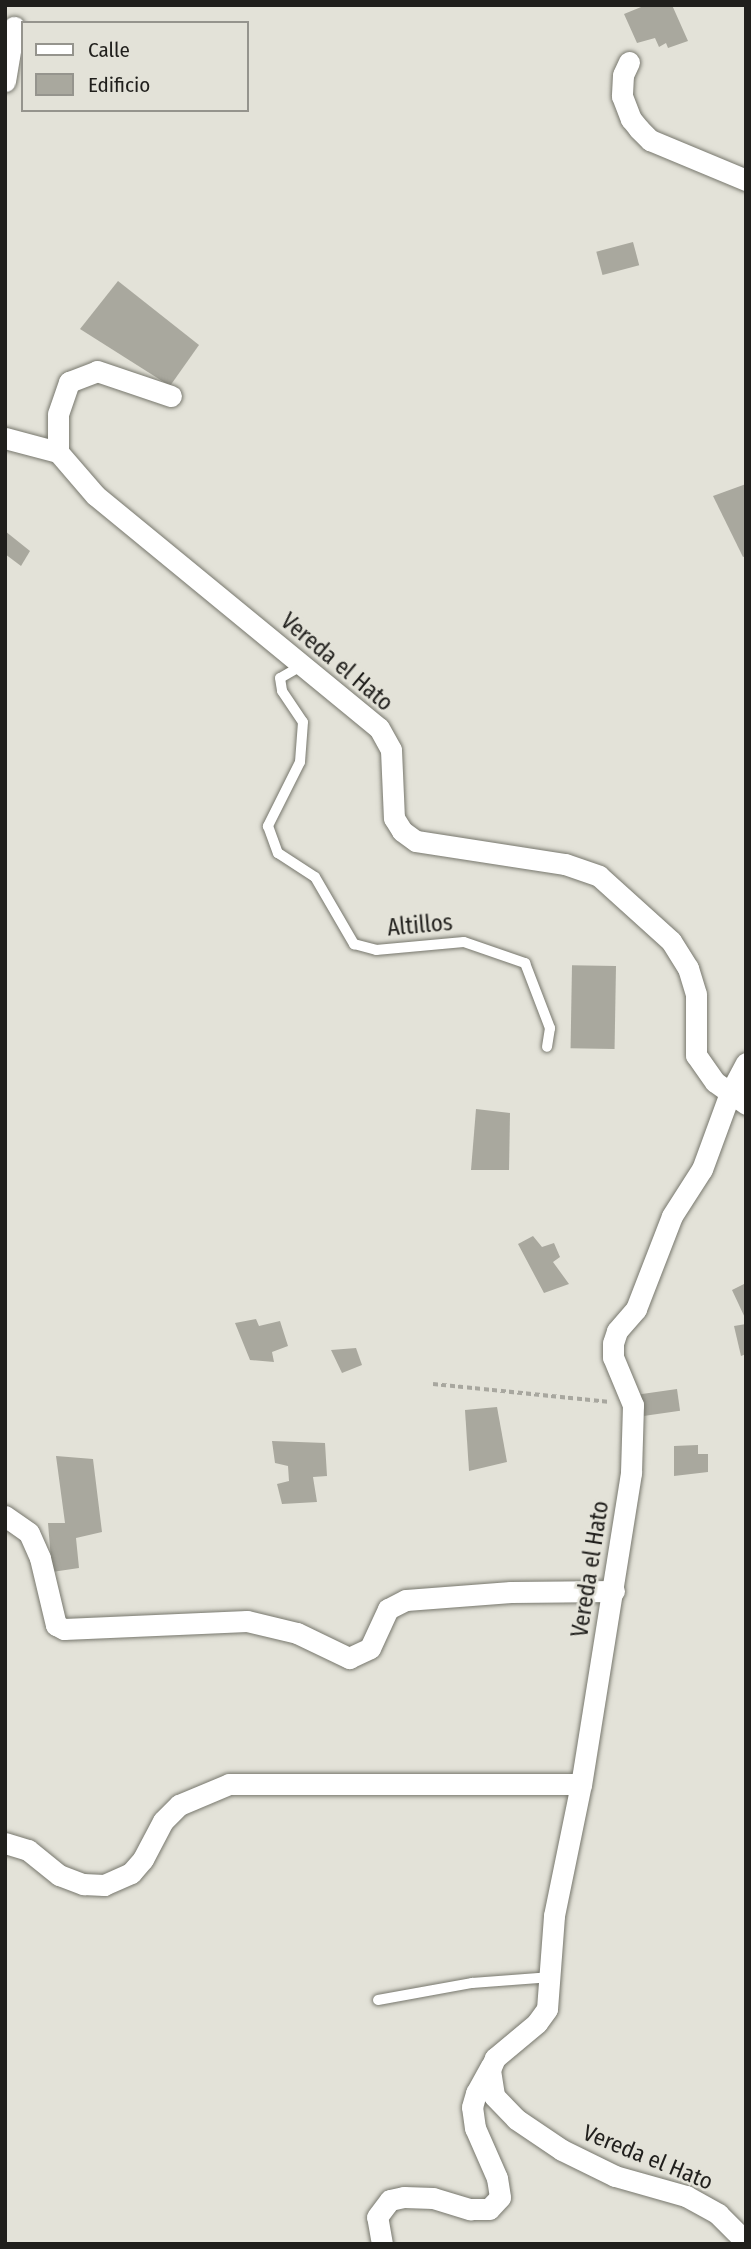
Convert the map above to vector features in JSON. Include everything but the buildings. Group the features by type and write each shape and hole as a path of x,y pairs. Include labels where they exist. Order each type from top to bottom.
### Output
{"street":[{"path":"5,81 14,27"},
{"path":"629,62 623,75 622,96 631,119 639,129 650,140 746,180"},
{"path":"5,438 58,452 58,414 69,382 97,371 171,396"},
{"name":"Vereda el Hato","path":"58,452 95,495 379,728 391,750 394,817 402,831 416,841 565,864 599,876 671,941 688,968 696,994 696,1055 706,1073 738,1098"},
{"name":"Vereda el Hato","path":"382,2244 377,2217 381,2208 390,2200 404,2197 433,2198 470,2209 489,2209 500,2197 497,2178 475,2128 472,2107 476,2093 495,2058 547,2009 554,1916 581,1784 631,1473 633,1405 613,1357 613,1343 617,1331 636,1309 672,1216 702,1169 738,1098 746,1063"},
{"path":"5,1516 29,1533 40,1558 56,1625 64,1629 247,1621 297,1633 349,1658 370,1648 388,1609 406,1600 511,1592 614,1591"},
{"path":"5,1843 28,1850 59,1875 83,1884 104,1885 131,1873 143,1859 163,1821 179,1805 229,1784 581,1784"},
{"name":"Vereda el Hato","path":"495,2058 490,2070 494,2096 516,2119 562,2150 615,2176 686,2196 718,2214 746,2242"}],"lane":[{"name":"Altillos","path":"302,666 280,678 282,691 303,722 300,762 268,826 278,853 314,877 354,944 376,950 464,942 526,963 550,1028 547,1047"},
{"path":"377,2000 472,1983 551,1977"}],"path":[{"path":"433,1384 633,1405"}]}
